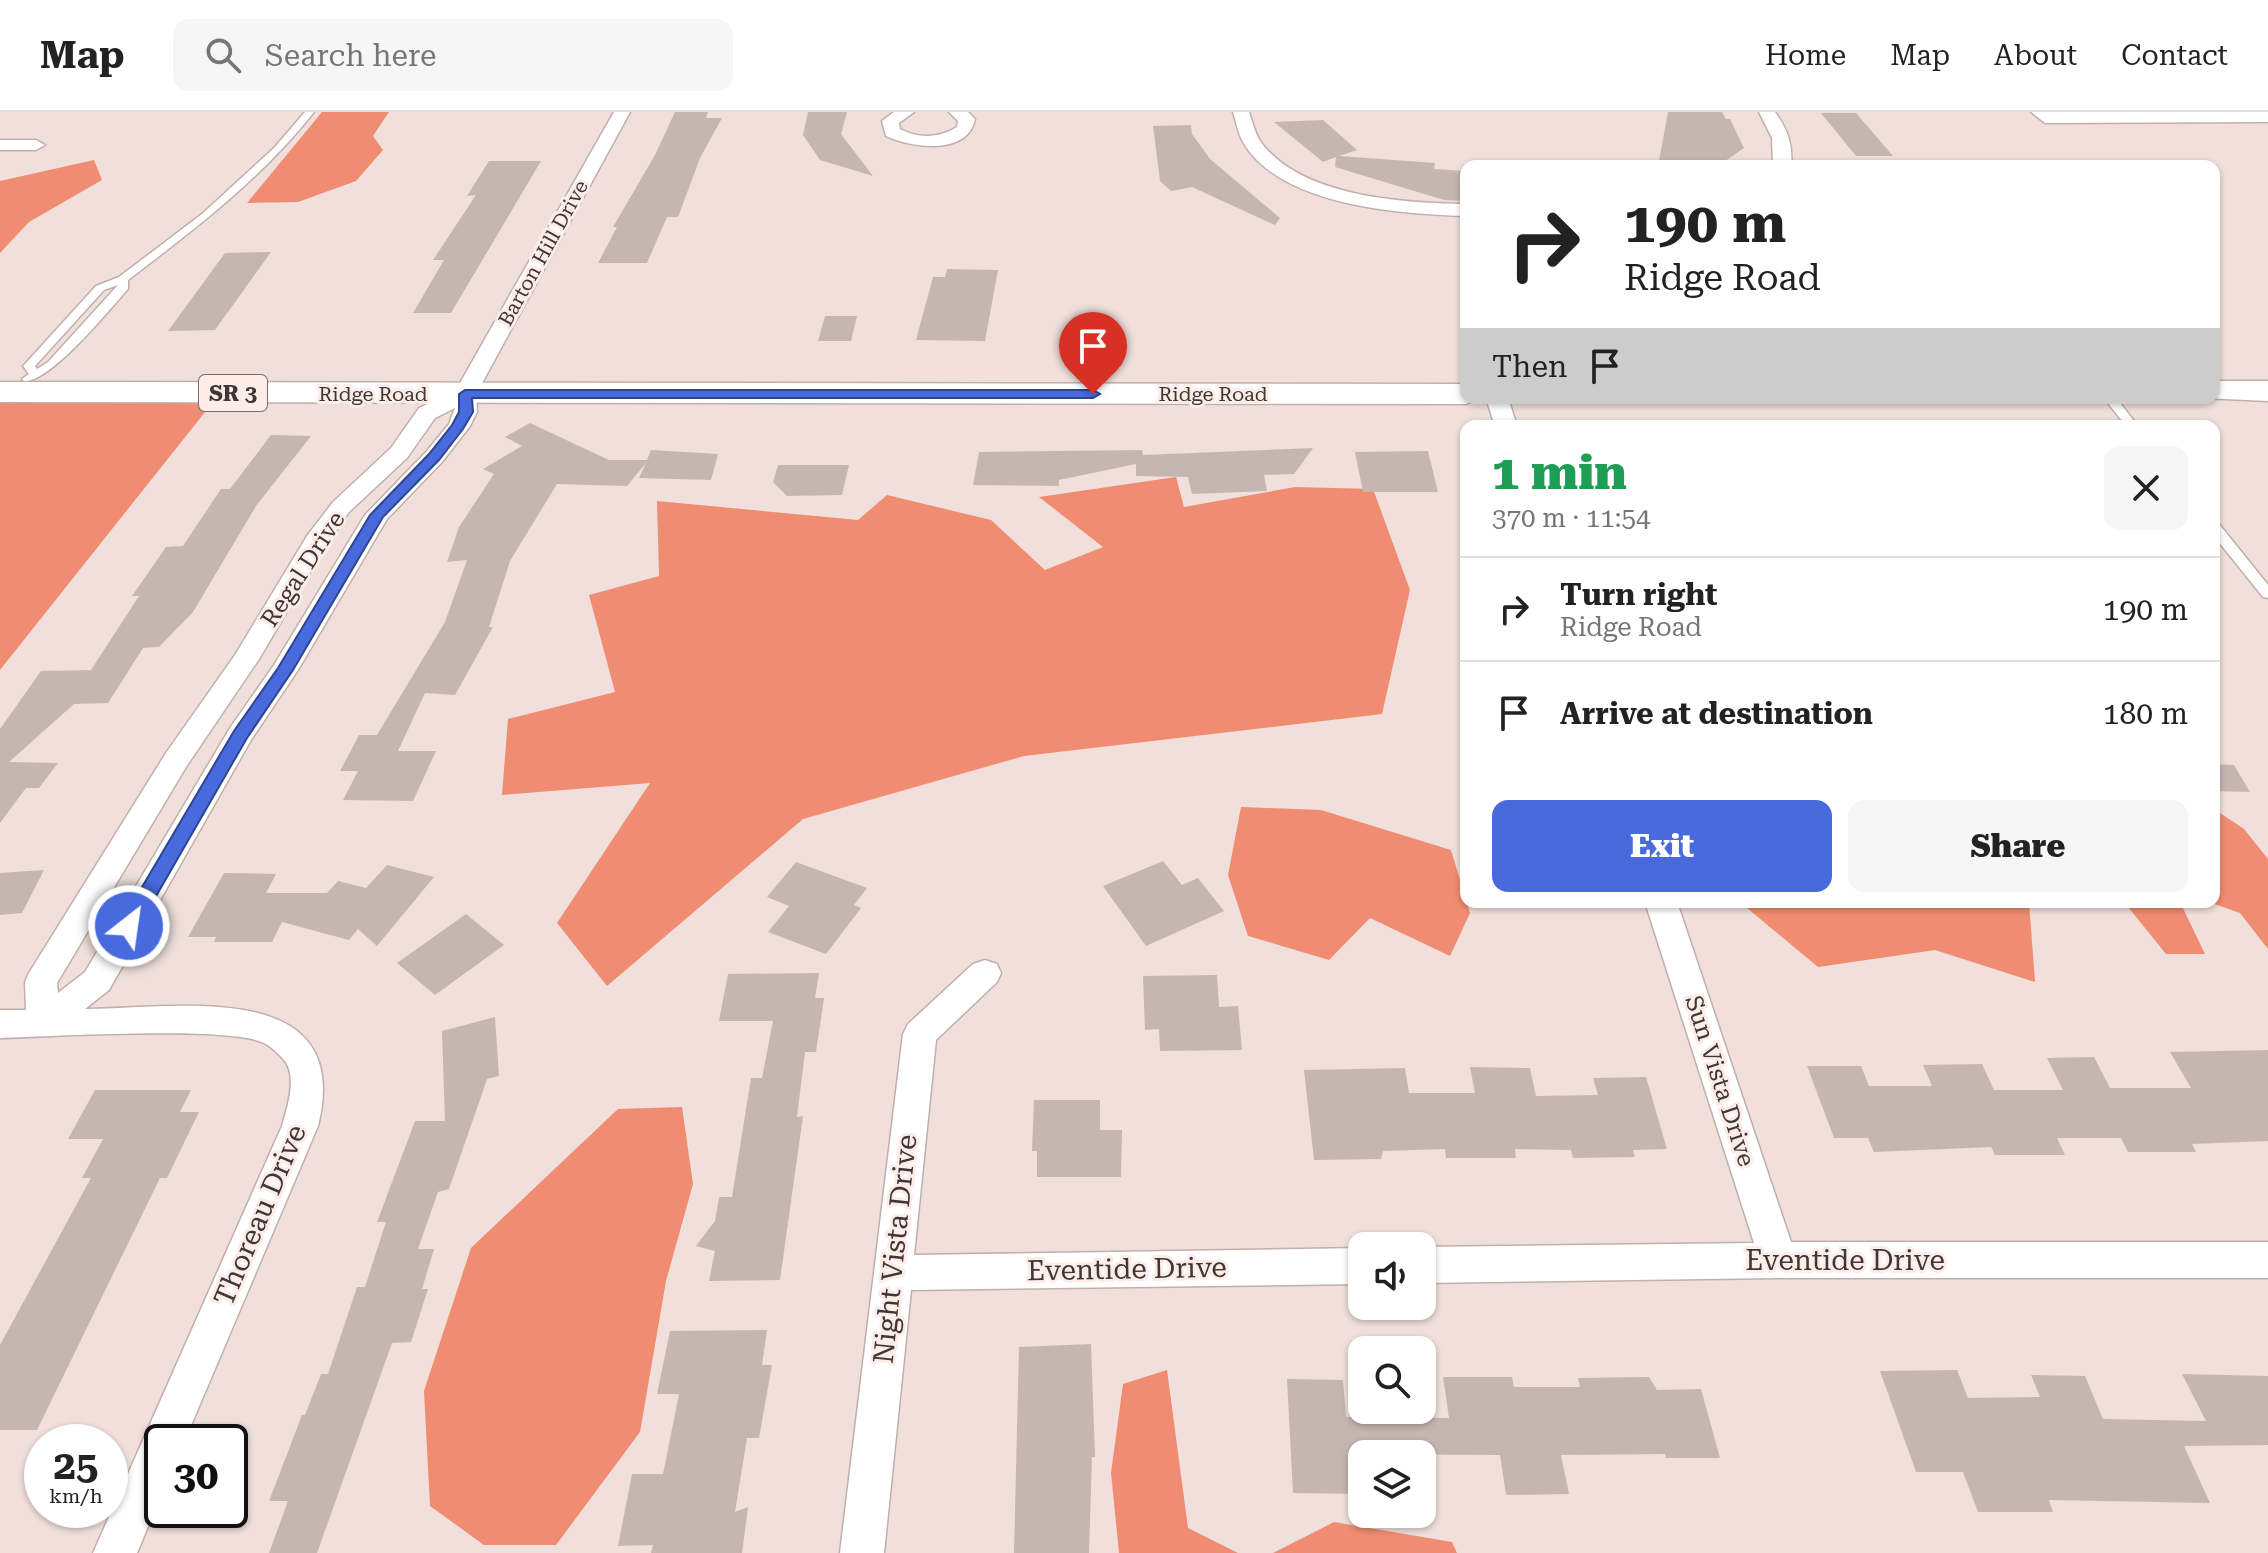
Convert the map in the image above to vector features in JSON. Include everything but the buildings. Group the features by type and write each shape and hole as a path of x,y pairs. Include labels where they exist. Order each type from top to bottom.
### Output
{"main road":[{"name":"Ridge Road","path":"17,386 465,394 1460,394"},
{"path":"2220,391 2268,391"}],"street":[{"name":"Barton Hill Drive","path":"465,394 622,112"},
{"path":"906,112 890,121 892,132 925,141 949,137 965,129 967,119 957,112"},
{"path":"1241,112 1246,136 1255,150 1280,170 1307,183 1379,203 1460,210"},
{"path":"1767,112 1779,128 1785,145 1783,160"},
{"path":"2042,115 2268,117"},
{"path":"0,145 36,145"},
{"name":"Regal Drive","path":"465,394 466,412 459,426 434,457 377,515 285,670 240,735 97,981 43,1024 41,982 176,760 246,659 341,507 399,453 427,413 465,394"},
{"path":"282,598 327,598"},
{"name":"Sun Vista Drive","path":"1663,908 1778,1260"},
{"name":"Night Vista Drive","path":"862,1553 920,1034 985,973"},
{"name":"Thoreau Drive","path":"0,1024 213,1021 273,1030 301,1054 306,1070 307,1099 300,1126 170,1424"},
{"name":"Eventide Drive","path":"1436,1265 1778,1260 2268,1260"},
{"name":"Eventide Drive","path":"892,1273 1348,1266"},
{"name":"Thoreau Drive","path":"115,1553 144,1485"}],"lane":[{"path":"17,386 52,364 124,287 123,279 206,216 277,150 310,112"},
{"path":"2115,404 2127,420"},
{"path":"2220,534 2268,594"}],"shaded area":[{"path":"322,112 389,112 373,136 383,150 356,181 298,202 247,203"},
{"path":"94,160 102,180 29,222 0,253 0,181"},
{"path":"0,402 213,402 0,670"},
{"path":"1176,477 1184,507 1295,487 1373,489 1410,590 1382,714 1024,756 803,819 607,986 557,923 650,783 502,795 508,719 615,692 589,595 659,576 657,501 858,520 887,495 991,520 1045,570 1103,547 1039,497"},
{"path":"1241,807 1321,810 1451,850 1460,880 1460,908 1468,908 1470,913 1450,956 1370,918 1329,960 1248,936 1228,875"},
{"path":"2220,813 2244,829 2268,859 2268,949 2240,913 2220,906"},
{"path":"1747,908 2029,908 2035,982 1935,950 1818,967"},
{"path":"2129,908 2183,908 2205,954 2166,954"},
{"path":"682,1107 693,1184 666,1281 640,1432 556,1545 484,1545 430,1506 424,1391 471,1248 618,1109"},
{"path":"1167,1370 1188,1528 1238,1553 1119,1553 1111,1473 1123,1384"},
{"path":"1334,1522 1348,1524 1348,1528 1369,1528 1452,1542 1457,1553 1273,1553"}],"route":[{"path":"129,926 240,735 285,670 377,515 434,457 459,426 466,412 465,394 1093,394"}]}
